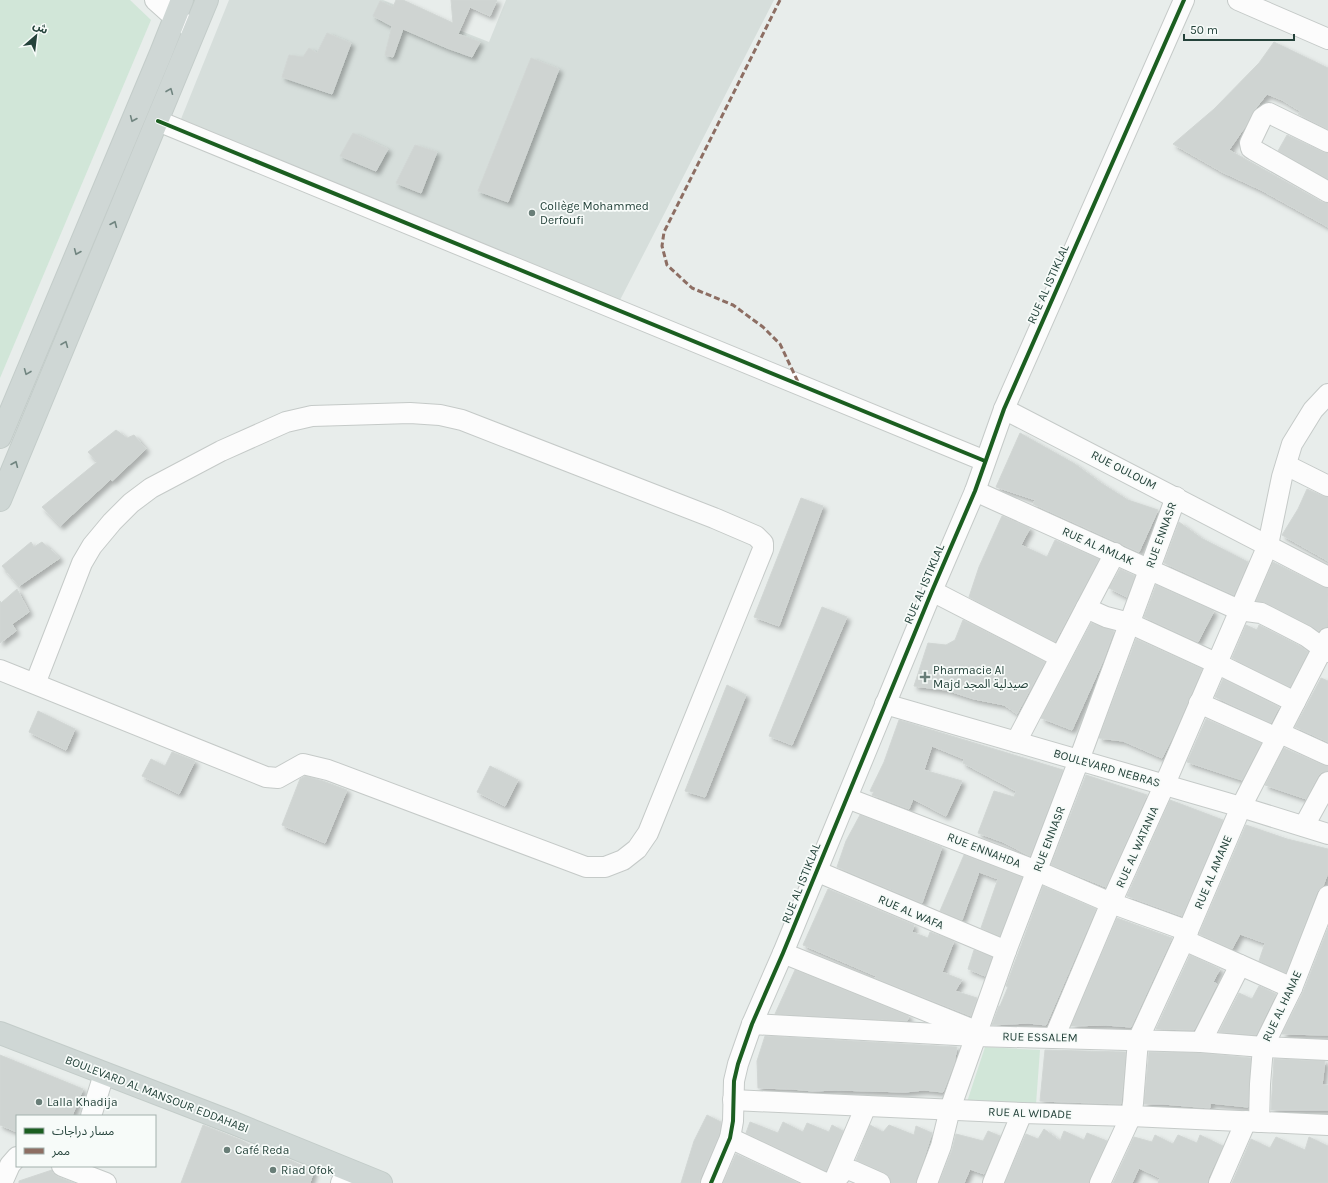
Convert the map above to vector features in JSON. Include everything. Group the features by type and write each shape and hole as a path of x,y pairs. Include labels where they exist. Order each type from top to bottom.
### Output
{"main road":[{"path":"0,500 207,0"},
{"path":"31,427 4,427 178,9"},
{"name":"BOULEVARD AL MANSOUR EDDAHABI","path":"0,1033 231,1122 344,1176 381,1183"}],"street":[{"path":"155,0 178,9 195,30"},
{"name":"RUE AL ISTIKLAL","path":"711,1183 730,1138 733,1121 735,1076 752,1024 975,491 1004,409 1184,0"},
{"path":"1238,0 1328,39"},
{"path":"1328,142 1269,113 1262,118 1250,143 1251,148 1254,150 1328,192"},
{"path":"158,121 985,461"},
{"name":"RUE AL WATANIA","path":"1054,1038 1111,903 1164,786 1268,545 1292,444 1321,414 1328,394"},
{"name":"RUE OULOUM","path":"1004,409 1328,577"},
{"path":"0,670 266,777 278,778 303,764 328,770 586,867 605,867 623,860 637,849 648,833 748,590 763,549 763,544 756,536 714,518 462,420 440,414 410,413 312,416 286,422 221,452 156,485 131,503 112,522 92,546 82,563 35,684"},
{"path":"1286,465 1328,486"},
{"name":"RUE AL AMLAK","path":"975,491 1239,610 1261,613 1326,646"},
{"name":"RUE ENNASR","path":"927,1183 941,1146 950,1109 1006,951 1079,760 1176,497"},
{"path":"1016,742 1115,553"},
{"path":"932,591 1060,656"},
{"path":"1086,608 1106,617 1129,623 1216,663 1295,702"},
{"name":"RUE AL AMANE","path":"1100,1183 1131,1116 1134,1103 1138,1040 1242,807 1295,702 1326,646"},
{"path":"1199,703 1328,755"},
{"name":"BOULEVARD NEBRAS","path":"885,704 1164,786 1242,807 1328,834"},
{"path":"1304,826 1328,782"},
{"name":"RUE ENNAHDA","path":"846,798 1037,871 1186,935 1240,965 1292,988"},
{"name":"RUE AL WAFA","path":"816,871 1006,951"},
{"name":"RUE AL HANAE","path":"1220,1183 1252,1121 1263,1048 1292,988 1328,898"},
{"path":"783,953 976,1034"},
{"path":"1202,1042 1240,965"},
{"name":"RUE ESSALEM","path":"752,1024 1054,1038 1202,1042 1263,1048 1328,1050"},
{"path":"91,1115 104,1074"},
{"name":"RUE AL WIDADE","path":"733,1100 1328,1125"},
{"path":"834,1182 866,1106"},
{"path":"993,1183 1022,1113"},
{"path":"730,1138 825,1183 834,1182 845,1169 880,1183"},
{"path":"2,1183 10,1165 16,1158"},
{"path":"70,1167 106,1183"}],"shaded area":[{"name":"Collège Mohammed Derfoufi","path":"229,0 383,0 489,42 506,0 774,0 619,302 179,124"}],"green space":[{"path":"0,0 130,0 151,20 0,378"},
{"path":"985,1047 1040,1050 1036,1104 967,1102"}],"building":[{"path":"396,0 403,0 453,23 451,0 497,0 490,16 470,7 458,34 480,42 472,57 403,29 393,57 385,55 392,26 373,16 380,1 393,7"},
{"path":"327,33 351,43 332,94 282,77 289,55 303,57 309,48 317,53"},
{"path":"1274,42 1328,68 1328,129 1298,114 1300,111 1282,100 1267,94 1252,113 1245,127 1229,150 1322,202 1328,203 1328,227 1261,190 1222,172 1173,144 1214,109 1259,63"},
{"path":"531,58 559,69 508,202 478,191"},
{"path":"353,133 388,149 376,171 340,156"},
{"path":"1287,135 1328,153 1328,179 1278,151"},
{"path":"415,145 437,152 421,193 396,183"},
{"path":"116,430 127,438 134,435 146,449 60,526 42,507 97,462 88,452"},
{"path":"1020,433 1075,464 1128,500 1158,510 1139,552 1033,504 1035,500 996,487"},
{"path":"1307,489 1328,497 1328,561 1282,535 1298,509"},
{"path":"801,498 823,506 779,626 754,617"},
{"path":"1002,516 1030,528 1021,545 1047,557 1055,540 1099,559 1055,642 969,597 979,567"},
{"path":"1179,522 1201,538 1248,562 1234,595 1164,563"},
{"path":"31,542 34,547 42,542 60,558 19,586 2,566"},
{"path":"1273,562 1323,587 1328,588 1327,627 1322,628 1319,631 1266,603 1256,601"},
{"path":"1120,569 1135,576 1127,597 1109,588"},
{"path":"1156,585 1214,611 1198,642 1144,617"},
{"path":"17,589 29,612 12,624 16,631 0,643 0,601 1,603"},
{"path":"822,607 847,617 792,745 769,736"},
{"path":"963,620 1045,662 1017,714 1004,705 974,699 946,690 914,686 928,643 946,645 955,640"},
{"path":"1091,623 1114,631 1103,661 1072,730 1041,718"},
{"path":"1246,625 1257,630 1259,625 1300,646 1308,652 1290,687 1232,658"},
{"path":"1136,639 1202,669 1162,758 1123,741 1099,738"},
{"path":"1321,678 1328,681 1328,742 1295,727"},
{"path":"1223,679 1279,707 1271,723 1215,697"},
{"path":"727,685 746,695 705,797 685,791"},
{"path":"38,711 75,729 66,750 29,732"},
{"path":"1206,719 1261,743 1242,780 1187,762"},
{"path":"899,720 1063,770 1030,856 1003,842 978,833 994,791 1014,797 1016,791 963,763 964,759 932,746 924,770 962,781 946,816 913,799 909,809 872,795 874,792 870,791 884,762"},
{"path":"1284,748 1328,766 1328,771 1322,772 1318,776 1306,799 1265,785"},
{"path":"172,752 195,761 179,794 142,776 151,759 165,766"},
{"path":"490,766 518,780 505,806 477,792"},
{"path":"1086,775 1147,795 1106,887 1051,865"},
{"path":"305,776 347,790 325,843 282,825 300,779"},
{"path":"1170,800 1223,820 1182,916 1127,896"},
{"path":"860,815 942,847 922,903 837,867 846,841"},
{"path":"1246,825 1287,839 1328,849 1328,873 1323,886 1317,892 1286,973 1259,961 1265,943 1240,934 1232,949 1199,934"},
{"path":"964,855 1022,877 1000,936 981,928 998,879 979,872 962,920 940,911"},
{"path":"1043,886 1096,909 1046,1025 1028,1023 992,1025 1008,987 1006,986"},
{"path":"828,889 914,925 912,932 928,938 930,932 954,941 942,972 962,980 955,991 977,998 971,1016 875,978 876,976 803,945"},
{"path":"1117,918 1172,938 1131,1027 1106,1025 1071,1026"},
{"path":"1328,928 1328,1035 1282,1034 1303,992"},
{"path":"974,950 992,957 985,976 968,969"},
{"path":"1190,955 1220,969 1213,982 1217,984 1194,1030 1156,1029"},
{"path":"795,970 909,1016 907,1021 775,1014"},
{"path":"1259,986 1276,994 1256,1035 1219,1032 1239,993 1252,999"},
{"path":"765,1036 957,1047 954,1064 943,1092 924,1090 905,1092 835,1090 813,1091 758,1088 757,1061"},
{"path":"1045,1050 1126,1052 1121,1104 1040,1101"},
{"path":"1149,1052 1200,1053 1251,1058 1248,1107 1210,1103 1210,1108 1144,1104"},
{"name":"Lalla Khadija","path":"0,1055 83,1089 72,1115 16,1115 16,1132 0,1125"},
{"path":"1274,1059 1325,1061 1322,1085 1328,1085 1328,1110 1271,1110"},
{"path":"707,1115 721,1122 719,1135 700,1179 700,1183 681,1183 694,1141"},
{"path":"750,1122 778,1133 783,1122 803,1132 807,1123 829,1132 832,1125 843,1131 826,1171 746,1133"},
{"path":"203,1125 241,1140 259,1150 279,1155 314,1171 310,1183 181,1183"},
{"path":"870,1125 883,1132 889,1125 914,1135 916,1126 932,1133 916,1183 891,1183 889,1177 885,1173 856,1160"},
{"path":"1044,1129 1060,1141 1064,1131 1084,1140 1087,1133 1107,1141 1089,1183 1005,1183 1026,1134 1038,1139"},
{"path":"988,1131 1000,1136 984,1174 970,1169 964,1183 939,1183 952,1150 956,1134 983,1141"},
{"path":"1155,1135 1173,1144 1178,1135 1197,1143 1200,1135 1223,1146 1208,1178 1208,1183 1158,1183 1160,1178 1139,1168 1132,1183 1113,1183 1134,1137 1152,1142"},
{"path":"1276,1137 1305,1150 1309,1137 1328,1146 1328,1183 1232,1183 1251,1139 1270,1148"},
{"path":"736,1154 798,1183 723,1183"},
{"path":"52,1170 58,1177 74,1183 19,1183 19,1181"}],"marked path":[{"path":"780,0 664,232 662,246 667,265 692,288 733,305 763,327 780,344 799,384"}],"cycle path":[{"path":"711,1183 730,1138 733,1121 734,1081 738,1064 752,1024 975,491 1004,409 1184,0"},
{"path":"158,121 985,461"}],"place":[{"name":"Collège Mohammed Derfoufi","path":"532,213"},
{"name":"Pharmacie Al Majd صيدلية المجد","path":"925,677"},
{"name":"Lalla Khadija","path":"39,1102"},
{"name":"Café Reda","path":"227,1150"},
{"name":"Riad Ofok","path":"273,1170"}]}
